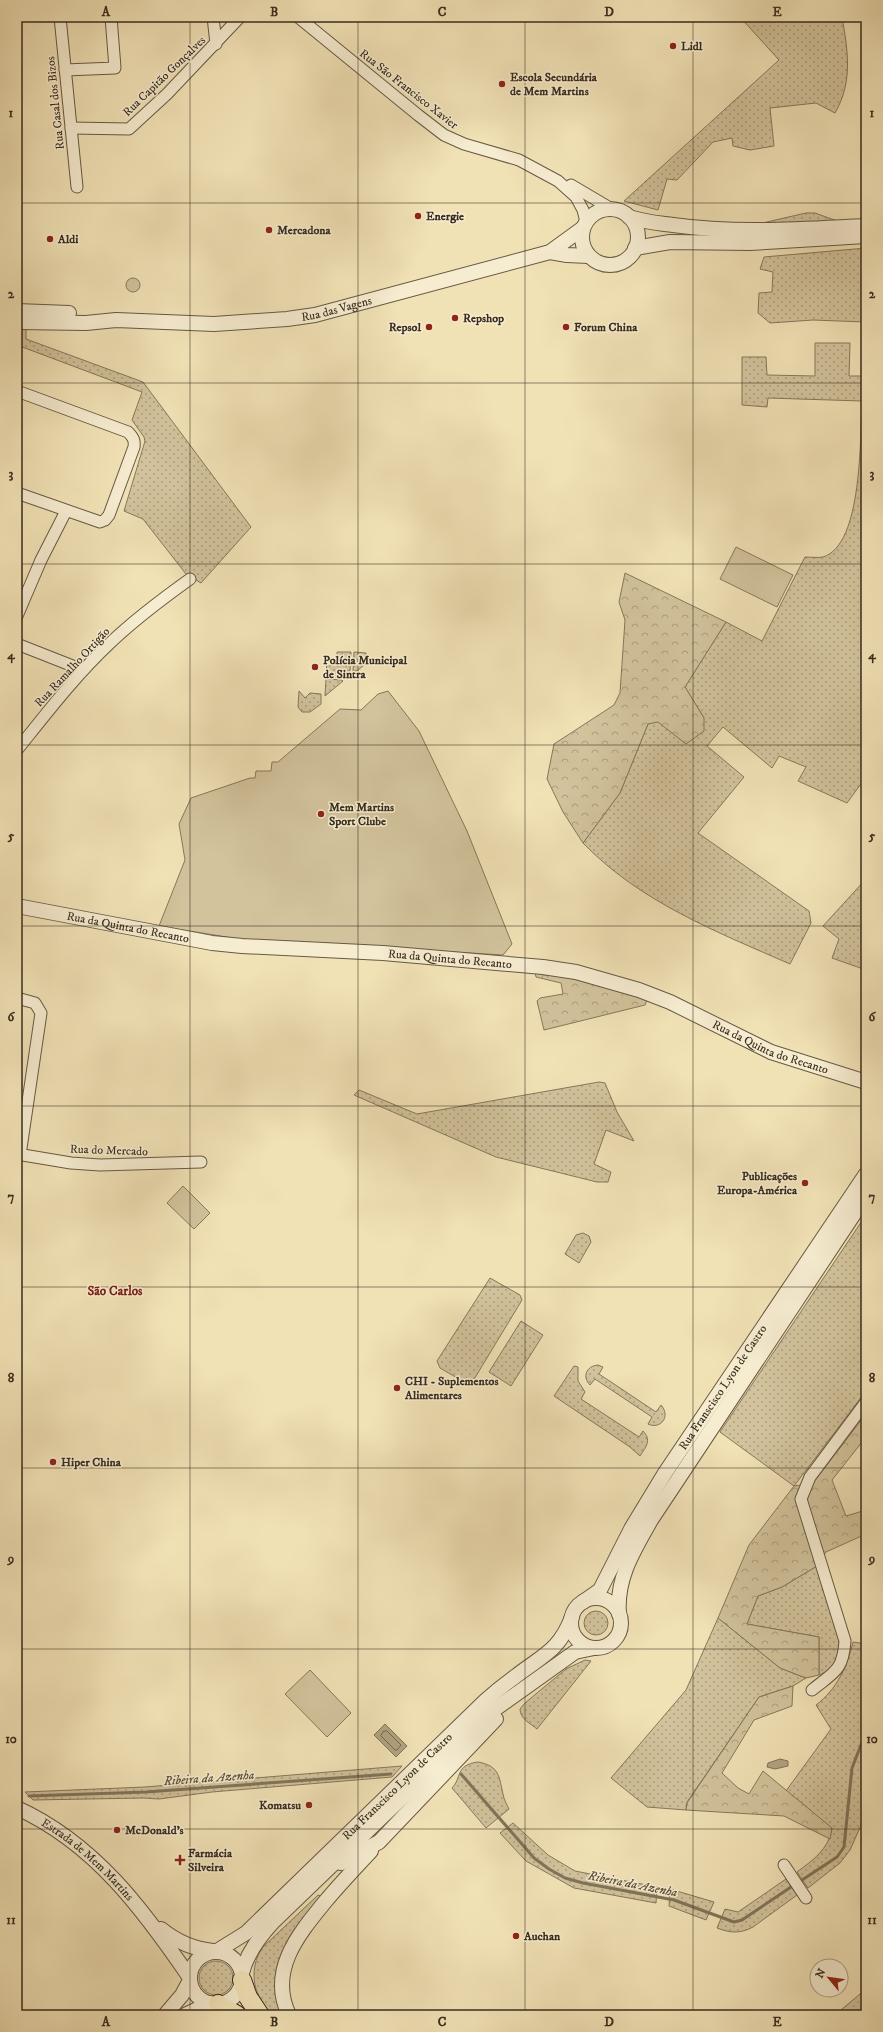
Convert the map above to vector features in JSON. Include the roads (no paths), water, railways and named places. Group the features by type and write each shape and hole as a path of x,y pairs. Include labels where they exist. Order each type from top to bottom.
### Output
{"main road":[{"path":"242,1976 248,1997 260,2015"},
{"path":"214,2004 237,2015"}],"street":[{"name":"Rua Casal dos Bizos","path":"60,17 77,187"},
{"path":"65,70 115,68 111,17"},
{"path":"213,17 216,44"},
{"name":"Rua Capitão Gonçalves","path":"71,128 130,129 167,94 240,17"},
{"name":"Rua São Francisco Xavier","path":"298,17 444,135 464,144 519,160 558,181 571,185 610,208"},
{"name":"Rua São Francisco Xavier","path":"558,181 576,197 583,210 584,225"},
{"path":"610,208 624,213 629,217 634,223 637,239 635,248 628,258 620,263 611,265 602,264 589,256 584,248 582,238 584,225 594,214 610,208"},
{"path":"629,217 642,222 750,237 866,236"},
{"name":"Rua das Vagens","path":"17,322 86,323 116,320 214,324 287,319 315,314 550,252 584,225"},
{"path":"635,248 670,242 750,237 866,226"},
{"name":"Rua das Vagens","path":"550,252 567,255 589,256"},
{"name":"Rua das Vagens","path":"17,311 90,314 116,320"},
{"path":"17,391 128,432 135,441 132,454 109,515 105,520 94,522 17,493"},
{"path":"17,616 41,560 66,511"},
{"name":"Rua Ramalho Ortigão","path":"17,750 83,670 130,625 190,578"},
{"path":"17,644 83,670"},
{"name":"Rua da Quinta do Recanto","path":"17,906 220,944 390,954 543,967 576,972 639,990 670,1002 770,1052 866,1082"},
{"path":"17,998 32,1000 38,1005 42,1017 19,1154"},
{"name":"Rua do Mercado","path":"19,1154 100,1165 201,1162"},
{"name":"Rua Franscisco Lyon de Castro","path":"583,1602 600,1590 631,1529 665,1473 866,1174"},
{"name":"Rua Franscisco Lyon de Castro","path":"619,1614 617,1597 620,1584 638,1543 651,1520 866,1196"},
{"path":"812,1690 836,1670 844,1658 845,1641 801,1499 802,1493 810,1477 866,1402"},
{"path":"590,1599 604,1600 615,1608 619,1614 620,1628 614,1640 602,1647 594,1648 587,1646 576,1638 571,1624 572,1617 574,1611 583,1602 590,1599"},
{"name":"Rua Franscisco Lyon de Castro","path":"215,1951 246,1933 480,1705 517,1675 551,1652 564,1636 572,1617"},
{"name":"Rua Franscisco Lyon de Castro","path":"242,1976 250,1951 262,1934 316,1879 476,1726 533,1681 575,1652 594,1648"},
{"path":"289,2015 284,1998 283,1978 287,1956 293,1943 345,1879 451,1769 492,1723 519,1699 533,1681"},
{"name":"Estrada de Mem Martins","path":"18,1808 61,1833 84,1850 148,1918 165,1932 186,1945 197,1949 215,1951"},
{"path":"316,1879 379,1842"},
{"path":"786,1868 806,1898"},
{"name":"Estrada de Mem Martins","path":"148,1918 190,1979"},
{"path":"165,2015 182,1995 190,1979 193,1964 198,1958 215,1951 229,1954 235,1959 242,1976 237,1994 225,2002 214,2004 184,2015"},
{"path":"190,1979 196,1995 214,2004"}],"water":[{"path":"385,1724 407,1746 396,1757 374,1735"},
{"path":"780,1759 788,1761 788,1766 775,1769 767,1767 768,1763"}],"waterway":[{"name":"Ribeira da Azenha","path":"799,1882 837,1857 844,1847 852,1768 866,1732"},
{"name":"Ribeira da Azenha","path":"29,1796 146,1792 391,1774"},
{"name":"Ribeira da Azenha","path":"461,1774 534,1858 565,1878 583,1883 674,1900 734,1922 742,1920 794,1885"}],"place":[{"name":"Lidl","path":"673,46"},
{"name":"Escola Secundária de Mem Martins","path":"502,84"},
{"name":"Energie","path":"418,216"},
{"name":"Mercadona","path":"269,230"},
{"name":"Aldi","path":"50,239"},
{"name":"Repshop","path":"455,318"},
{"name":"Repsol","path":"429,327"},
{"name":"Forum China","path":"566,327"},
{"name":"Polícia Municipal de Sintra","path":"315,667"},
{"name":"Mem Martins Sport Clube","path":"321,814"},
{"name":"Publicações Europa-América","path":"805,1183"},
{"name":"CHI - Suplementos Alimentares","path":"397,1388"},
{"name":"Hiper China","path":"53,1462"},
{"name":"Komatsu","path":"309,1805"},
{"name":"McDonald's","path":"117,1830"},
{"name":"Farmácia Silveira","path":"180,1860"},
{"name":"Auchan","path":"516,1936"}],"district":[{"name":"São Carlos","path":"115,1290"}]}
